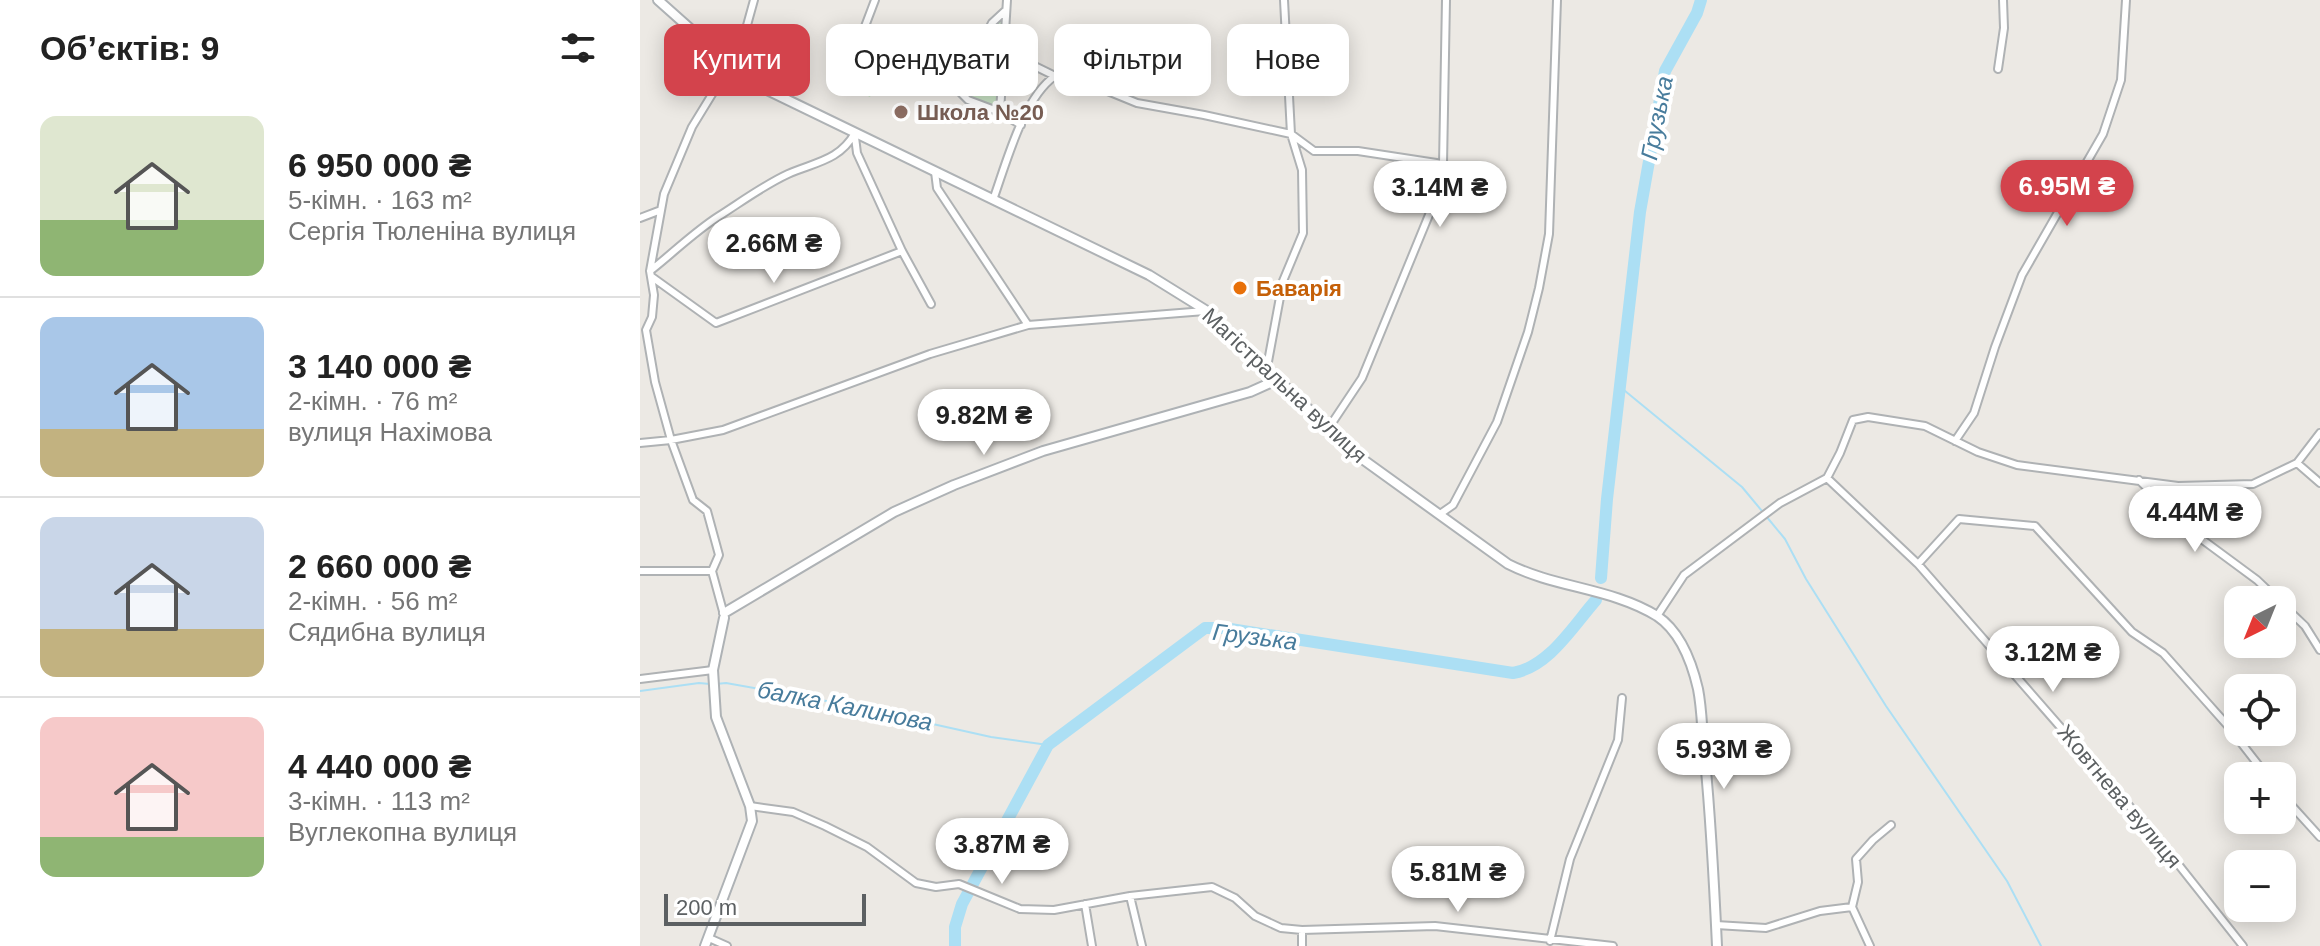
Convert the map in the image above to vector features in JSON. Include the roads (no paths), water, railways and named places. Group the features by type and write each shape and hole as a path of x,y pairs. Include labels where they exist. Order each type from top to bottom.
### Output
{"main road":[{"name":"Магістральна вулиця","path":"658,0 685,24"},
{"name":"Магістральна вулиця","path":"779,96 1149,275 1207,311 1354,453 1508,564 1532,576 1617,598 1657,616 1683,645 1698,690 1711,824 1717,946"},
{"path":"1259,386 1267,367"},
{"path":"707,942 752,821 750,806 719,728 714,701 713,670 724,615 894,512 954,485 1043,451 1240,395 1279,379"}],"street":[{"path":"747,24 754,0"},
{"path":"866,24 875,0"},
{"path":"1005,24 1007,0"},
{"path":"1267,367 1283,281 1303,233 1302,170 1291,134 1284,0"},
{"path":"1328,429 1362,378 1431,210 1443,164 1446,0"},
{"path":"1440,514 1453,505 1497,422 1528,332 1539,288 1549,234 1557,0"},
{"path":"1998,69 2004,28 2003,0"},
{"path":"1955,441 1974,413 2022,275 2103,134 2121,80 2126,0"},
{"path":"1005,11 992,23 960,83 961,93 968,100 1000,112 1021,125"},
{"path":"993,200 1021,125 1045,83 1054,77"},
{"path":"712,96 692,127 664,194 651,274 654,295 652,317 643,330 671,440 693,500 707,511 719,555 712,571 724,615"},
{"path":"1000,112 1001,96"},
{"path":"1120,96 1137,103 1291,134 1314,151 1358,151 1443,164"},
{"path":"855,133 857,153 902,251 931,304"},
{"path":"651,274 716,218 790,173 823,163 837,155 849,145 855,133"},
{"path":"935,172 937,188 1028,325"},
{"path":"640,218 661,210"},
{"path":"651,274 716,323 902,251"},
{"path":"640,443 723,430 930,354 1028,325 1207,311"},
{"path":"1657,616 1684,575 1780,503 1827,478 1853,420 1868,417 1925,426 2017,465 2178,486 2253,484 2297,463 2320,433"},
{"path":"2297,463 2320,483"},
{"name":"Жовтнева вулиця","path":"1827,478 1918,564 2159,840 2243,946"},
{"path":"2139,480 2192,532 2263,586"},
{"path":"1918,564 1959,519 2035,526 2132,632 2163,653 2256,762"},
{"path":"640,571 712,571"},
{"path":"2296,617 2320,650"},
{"path":"640,679 713,670"},
{"path":"1550,941 1570,859 1618,740 1622,698"},
{"path":"750,806 793,812 825,826 867,847 916,883 936,887 950,884 970,889 1020,909 1054,910 1130,896 1212,887 1235,898 1255,916 1281,928 1435,926 1613,946"},
{"path":"2296,810 2320,837"},
{"path":"1870,946 1852,907 1858,882 1856,859 1891,825"},
{"path":"1130,896 1142,946"},
{"path":"1085,904 1092,946"},
{"path":"1716,925 1766,928 1820,911 1852,907"},
{"path":"1302,930 1302,946"},
{"path":"707,942 727,946"}],"waterway":[{"name":"Грузька","path":"1601,578 1607,499 1640,212 1665,71 1701,0"},
{"path":"1619,386 1742,487 1762,511"},
{"path":"1766,516 1785,539 1806,579 1886,706 2007,881 2041,946"},
{"name":"Грузька","path":"955,946 955,927 962,904 1048,745 1205,628 1224,628 1513,673 1538,663 1549,654 1596,600"},
{"name":"балка Калинова","path":"716,684 726,683 843,704 991,737 1048,745"},
{"name":"балка Калинова","path":"640,691 710,684"}],"place":[{"name":"Школа №20","path":"901,112"},
{"name":"Баварія","path":"1240,288"}]}
